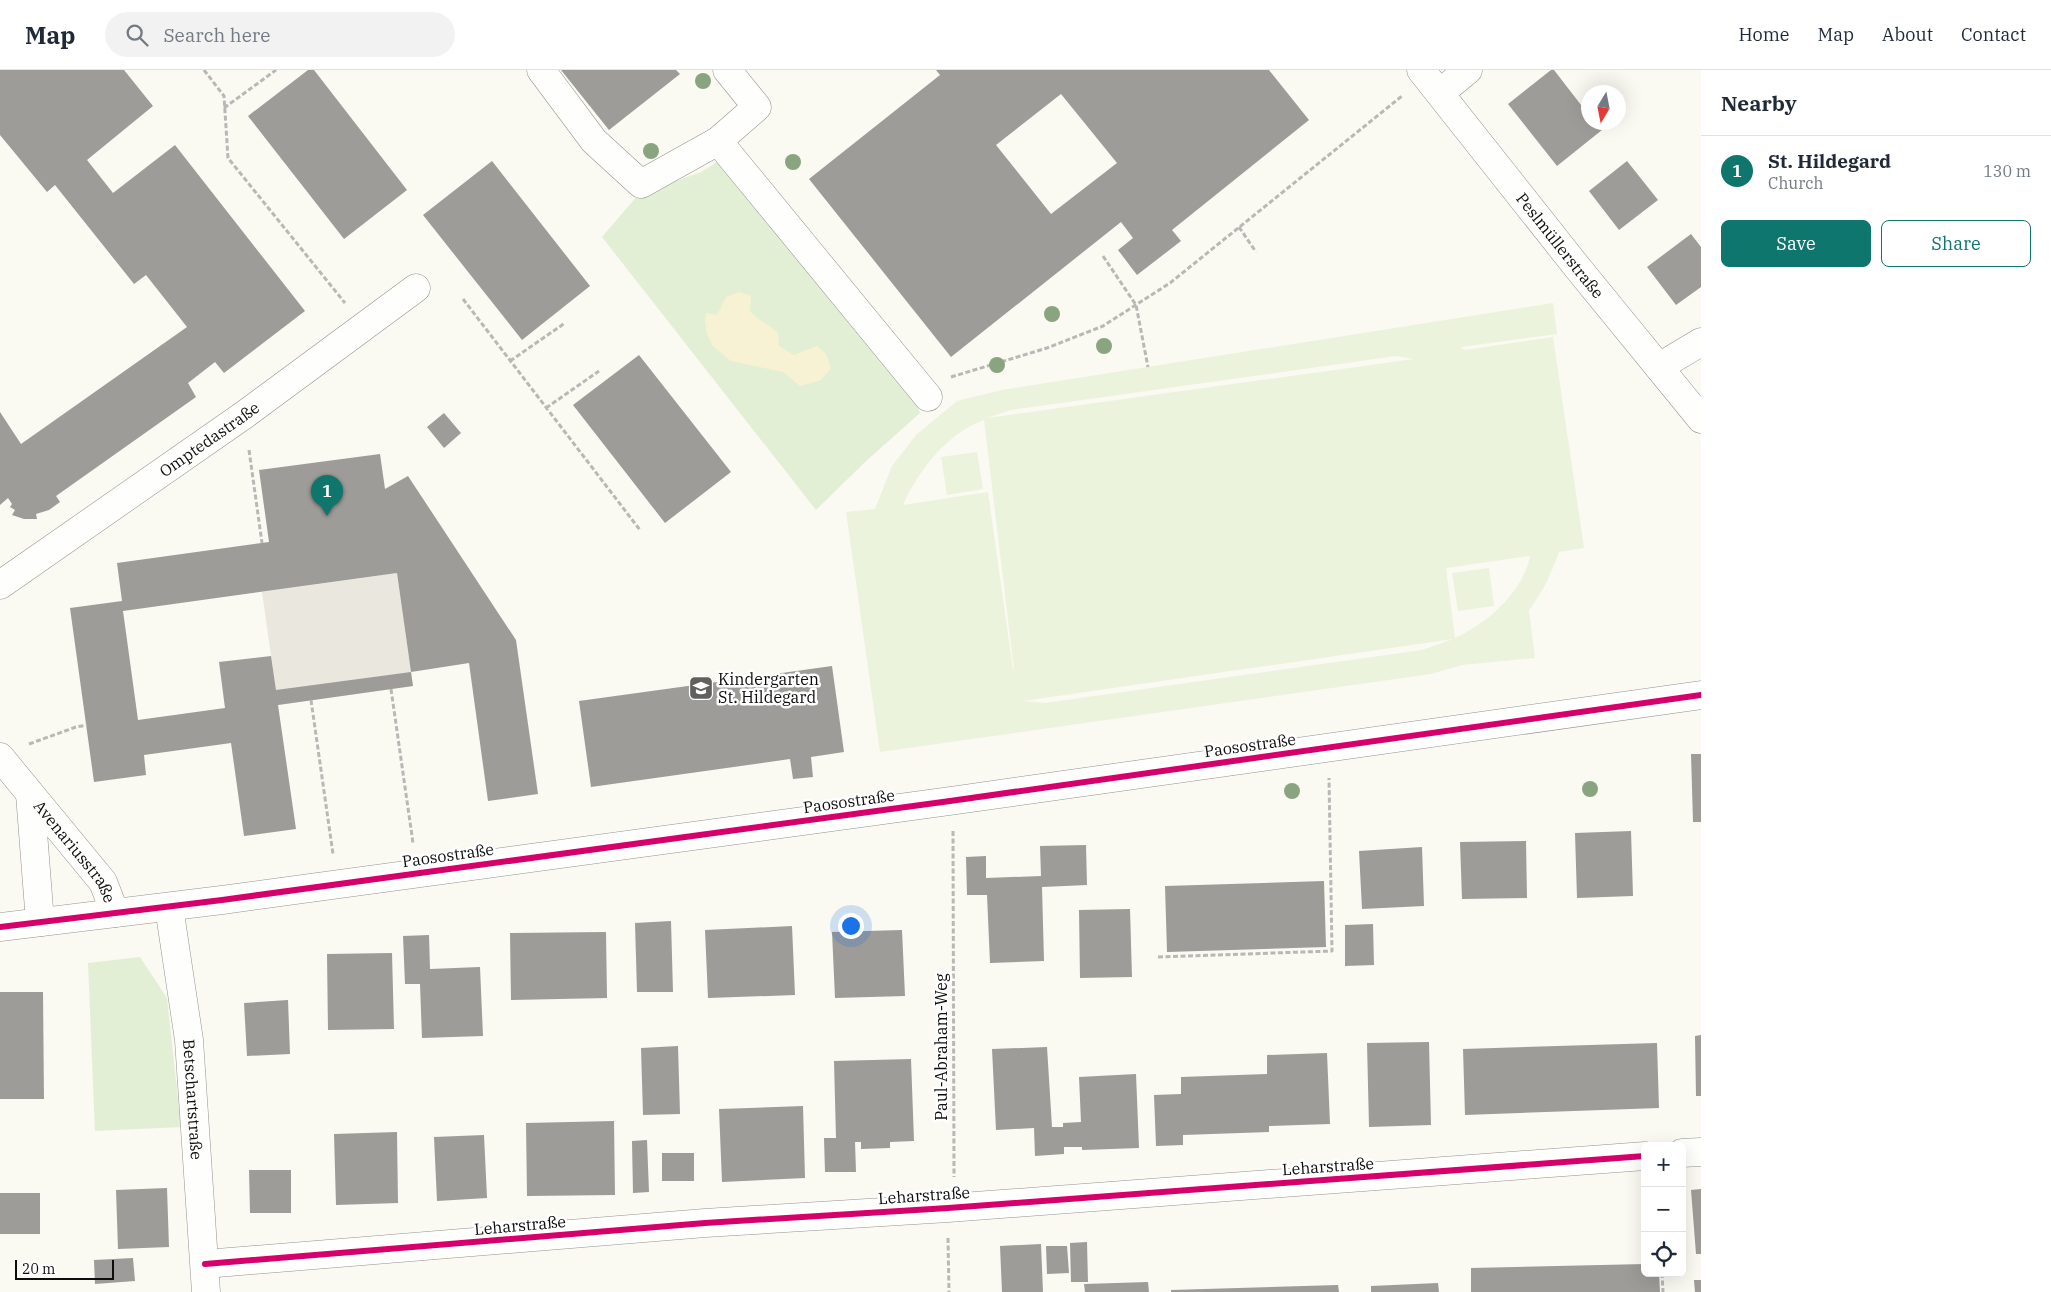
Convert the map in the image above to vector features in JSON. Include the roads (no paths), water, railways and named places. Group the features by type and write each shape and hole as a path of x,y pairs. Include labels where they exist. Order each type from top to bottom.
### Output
{"street":[{"path":"541,70 594,140 641,184 718,141 757,107 727,70"},
{"path":"1440,93 1468,70"},
{"name":"Peslmüllerstraße","path":"1415,80 1440,93 1701,419"},
{"path":"718,141 924,391"},
{"name":"Omptedastraße","path":"0,585 244,415 416,288"},
{"path":"1659,367 1701,342"},
{"name":"Paosostraße","path":"0,927 169,907 950,801 1701,695"},
{"name":"Avenariusstraße","path":"0,757 103,882 115,913"},
{"name":"Avenariusstraße","path":"30,794 40,922"},
{"name":"Betschartstraße","path":"169,907 189,1040 206,1292"},
{"path":"1686,1153 1701,1152"},
{"name":"Leharstraße","path":"205,1264 705,1224 948,1208 1641,1156"}],"place":[{"name":"St. Hildegard","path":"327,516"},
{"name":"Kindergarten St. Hildegard","path":"701,688"}]}
